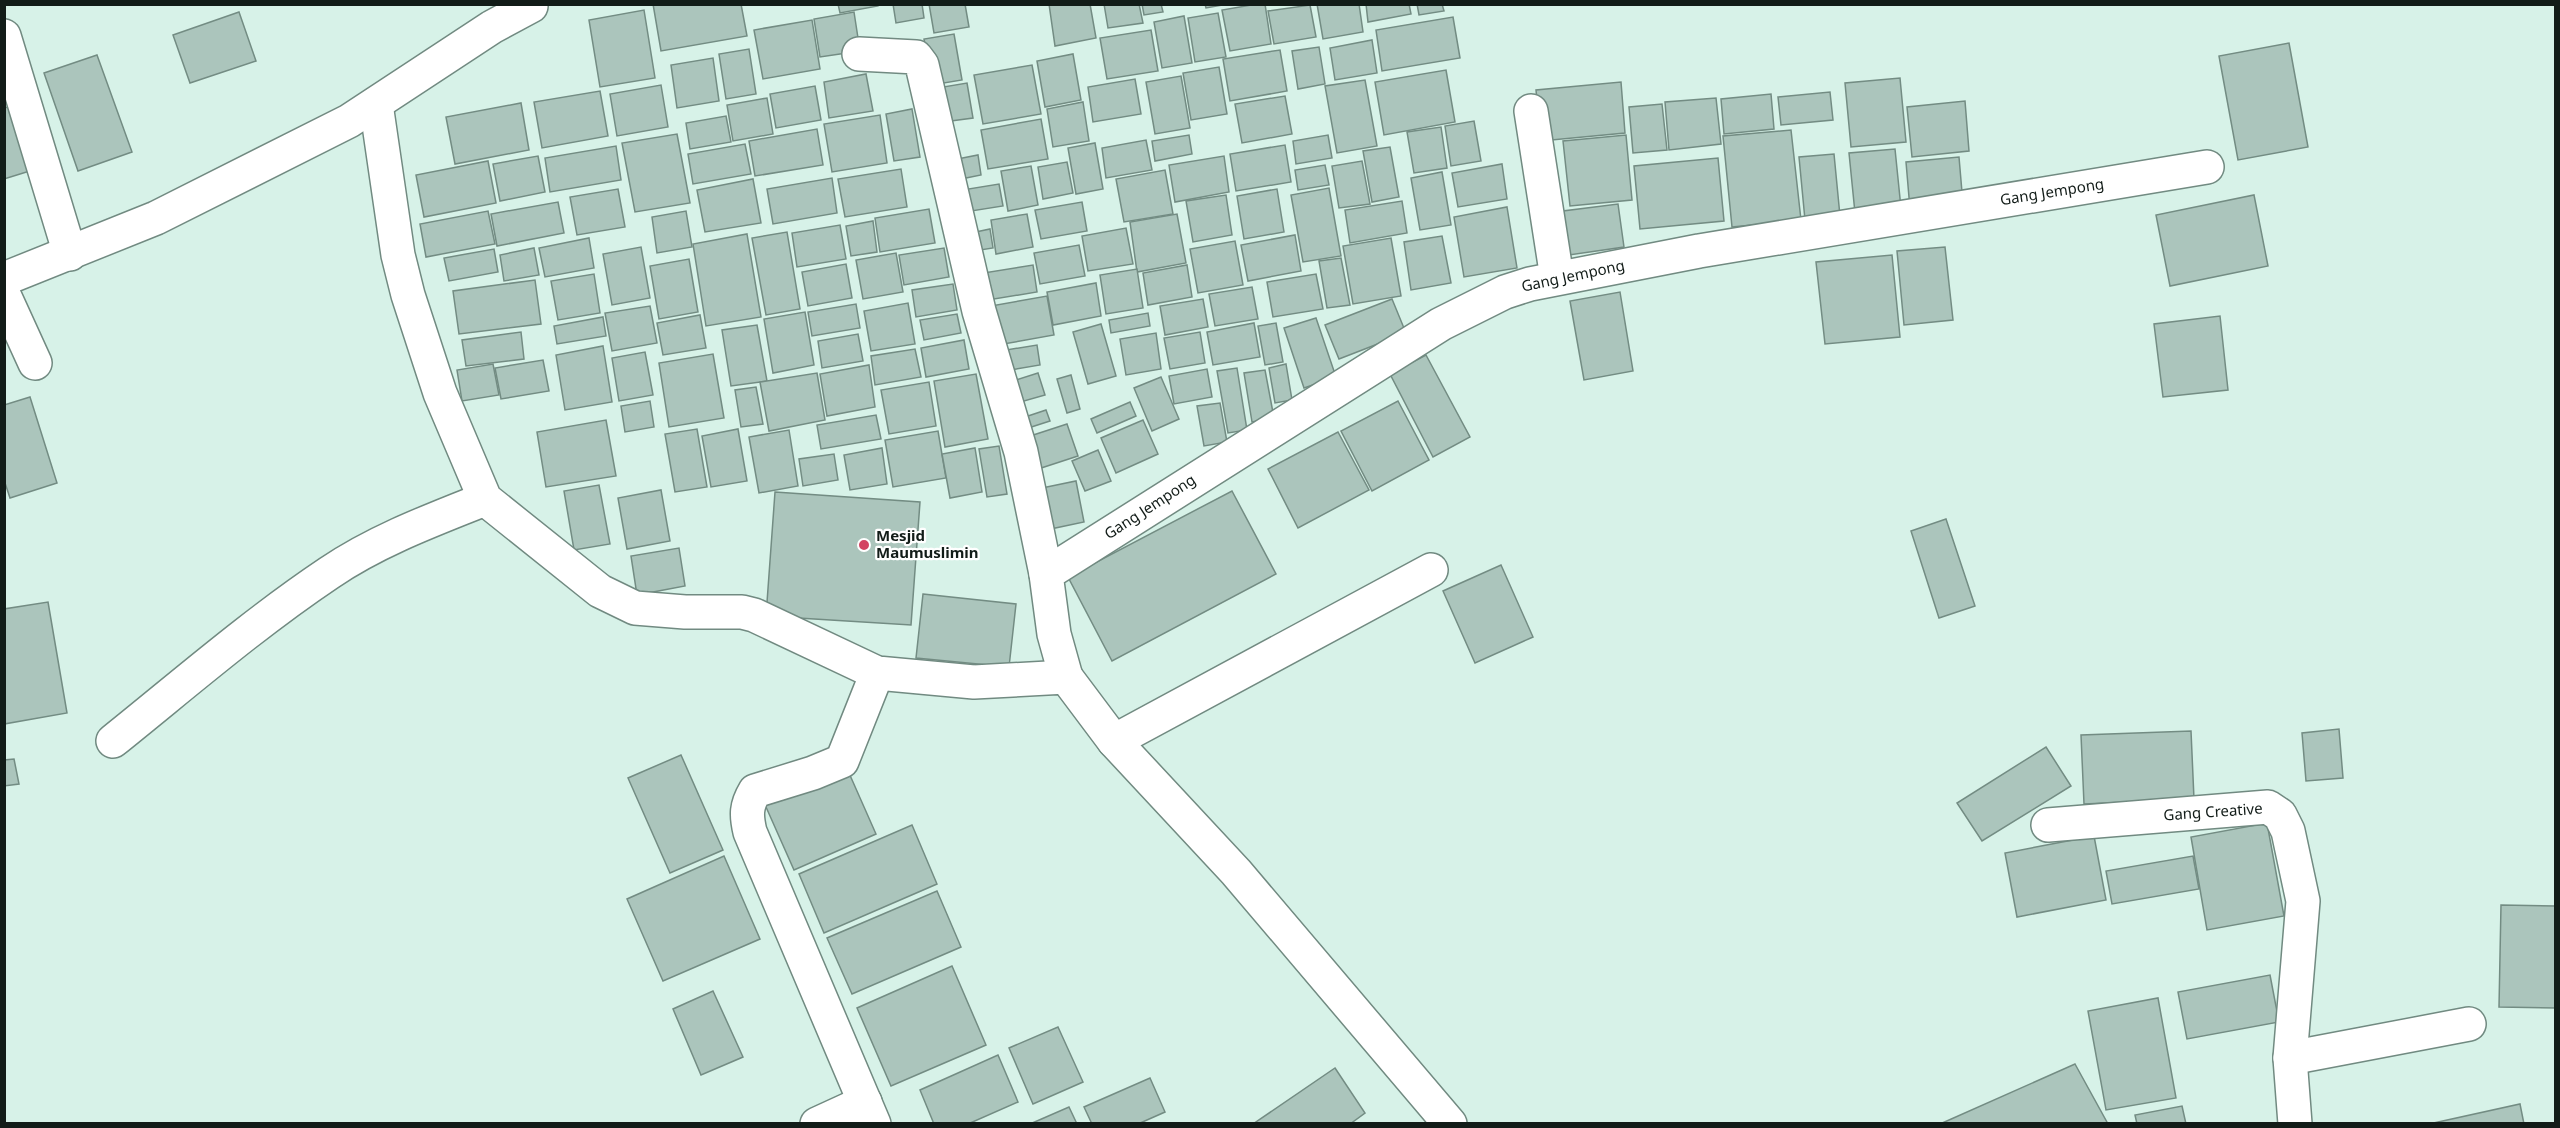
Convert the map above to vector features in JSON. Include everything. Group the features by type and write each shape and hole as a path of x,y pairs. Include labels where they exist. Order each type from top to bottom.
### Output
{"street":[{"path":"4,279 156,218 349,121 492,27 531,6"},
{"path":"4,36 70,254"},
{"path":"860,54 916,57 922,65 979,311 1021,452 1046,574 1054,634 1066,677 1114,741 1236,872 1450,1124"},
{"path":"376,104 398,255 408,295 440,393 485,499 600,591 634,608 685,612 742,612 754,615 877,673 927,680 974,682 1066,677"},
{"path":"1531,111 1557,278"},
{"name":"Gang Jempong","path":"1046,574 1441,324 1505,292 1557,278 1699,251 2206,167"},
{"path":"4,295 35,363"},
{"path":"113,741 257,625 330,572 398,535 485,499"},
{"path":"1114,741 1431,570"},
{"path":"817,1124 870,1113 750,832 746,816 748,803 755,791 813,773 842,761 877,673"},
{"name":"Gang Creative","path":"2048,825 2268,807 2280,815 2289,831 2303,901 2290,1058 2295,1124"},
{"path":"2290,1058 2469,1024"}],"building":[{"path":"653,4 741,4 747,36 661,51"},
{"path":"838,4 878,4 878,6 840,13"},
{"path":"893,4 922,4 924,18 896,23"},
{"path":"929,4 965,4 969,27 934,33"},
{"path":"1049,4 1090,4 1096,38 1055,46"},
{"path":"1104,4 1139,4 1143,23 1108,28"},
{"path":"1142,4 1161,4 1163,12 1144,15"},
{"path":"1205,4 1228,4 1206,8"},
{"path":"1265,4 1271,44 1230,51 1222,10"},
{"path":"1317,4 1359,4 1363,32 1323,39"},
{"path":"1366,4 1409,4 1411,14 1368,22"},
{"path":"1417,4 1442,4 1444,11 1419,15"},
{"path":"1310,5 1316,37 1274,44 1268,11"},
{"path":"644,10 655,78 600,87 589,20"},
{"path":"239,12 256,61 190,83 173,35"},
{"path":"854,12 860,51 820,57 814,19"},
{"path":"1218,13 1226,57 1195,62 1188,18"},
{"path":"1184,16 1192,63 1162,68 1154,22"},
{"path":"1453,17 1460,58 1382,71 1376,30"},
{"path":"812,20 820,69 763,79 754,30"},
{"path":"1151,30 1158,71 1107,79 1100,38"},
{"path":"954,34 962,80 932,85 924,39"},
{"path":"1372,40 1377,73 1335,80 1330,48"},
{"path":"2289,43 2308,147 2238,160 2219,56"},
{"path":"1319,47 1325,84 1298,89 1292,51"},
{"path":"749,49 756,94 726,99 719,54"},
{"path":"1280,50 1287,91 1230,101 1223,59"},
{"path":"1073,54 1081,100 1045,107 1037,61"},
{"path":"97,55 132,152 78,171 44,73"},
{"path":"713,58 719,101 677,108 671,65"},
{"path":"1032,65 1041,114 983,124 974,75"},
{"path":"1219,67 1227,114 1191,120 1183,73"},
{"path":"1446,70 1455,122 1384,135 1375,82"},
{"path":"866,74 873,111 829,118 824,82"},
{"path":"1181,76 1190,128 1155,134 1146,82"},
{"path":"1900,78 1906,142 1851,147 1845,83"},
{"path":"1135,79 1141,114 1093,122 1088,87"},
{"path":"1365,80 1377,146 1337,153 1325,86"},
{"path":"1621,82 1625,133 1541,141 1536,90"},
{"path":"967,83 973,118 936,123 931,89"},
{"path":"661,85 668,127 617,136 610,94"},
{"path":"815,86 821,120 776,128 770,94"},
{"path":"600,91 608,136 542,148 534,102"},
{"path":"1830,92 1833,120 1781,125 1778,97"},
{"path":"1771,94 1774,129 1724,134 1721,99"},
{"path":"1285,96 1292,134 1242,143 1235,104"},
{"path":"767,98 773,134 733,141 727,105"},
{"path":"1716,98 1721,144 1669,150 1665,102"},
{"path":"1965,101 1969,151 1912,157 1907,107"},
{"path":"1083,102 1089,141 1053,147 1047,109"},
{"path":"521,103 529,150 455,164 446,117"},
{"path":"1662,104 1667,150 1633,153 1629,107"},
{"path":"12,106 33,170 4,179 4,108"},
{"path":"912,109 920,157 894,161 886,114"},
{"path":"880,115 887,163 832,172 824,124"},
{"path":"726,116 731,142 690,149 686,123"},
{"path":"1041,119 1048,159 988,169 981,130"},
{"path":"1474,121 1481,161 1451,166 1445,126"},
{"path":"1441,127 1447,168 1414,173 1407,132"},
{"path":"817,129 823,165 755,176 749,141"},
{"path":"1791,130 1801,220 1732,227 1723,136"},
{"path":"677,134 690,203 635,212 622,143"},
{"path":"1189,135 1192,154 1155,161 1152,141"},
{"path":"1328,135 1332,158 1296,164 1293,141"},
{"path":"1626,135 1632,200 1570,206 1563,141"},
{"path":"1146,140 1152,170 1106,178 1102,148"},
{"path":"1095,143 1103,189 1076,194 1068,148"},
{"path":"745,144 751,174 693,184 688,154"},
{"path":"1285,145 1291,182 1236,191 1230,154"},
{"path":"616,146 621,180 550,192 545,158"},
{"path":"1390,147 1399,197 1372,202 1363,151"},
{"path":"1895,149 1901,208 1855,213 1849,153"},
{"path":"1834,154 1840,216 1805,220 1799,157"},
{"path":"978,155 981,175 956,180 952,160"},
{"path":"538,156 545,192 500,201 493,164"},
{"path":"1224,156 1229,192 1175,202 1169,165"},
{"path":"1959,157 1963,204 1910,209 1906,162"},
{"path":"1718,158 1724,221 1640,229 1634,166"},
{"path":"488,161 496,203 424,217 416,175"},
{"path":"1362,161 1370,204 1339,208 1332,166"},
{"path":"1067,162 1073,193 1043,199 1038,167"},
{"path":"1502,164 1507,199 1458,207 1452,173"},
{"path":"1325,165 1329,185 1298,190 1295,170"},
{"path":"1031,166 1038,205 1008,211 1001,171"},
{"path":"901,169 907,207 845,217 838,179"},
{"path":"1165,170 1173,214 1124,222 1116,179"},
{"path":"1442,172 1451,225 1420,230 1411,178"},
{"path":"832,178 837,213 773,224 767,189"},
{"path":"753,179 761,223 705,232 697,190"},
{"path":"999,184 1003,206 965,212 962,190"},
{"path":"1329,188 1341,256 1303,262 1291,195"},
{"path":"618,189 625,227 577,235 570,197"},
{"path":"1277,189 1284,232 1244,239 1237,196"},
{"path":"1226,195 1232,235 1193,242 1186,201"},
{"path":"2254,195 2268,266 2170,286 2156,215"},
{"path":"1402,201 1407,233 1350,243 1345,210"},
{"path":"558,202 564,233 497,246 491,214"},
{"path":"1082,202 1087,231 1041,239 1035,210"},
{"path":"1618,204 1624,247 1569,255 1563,211"},
{"path":"1507,207 1517,268 1464,277 1454,217"},
{"path":"929,209 935,243 880,252 875,218"},
{"path":"488,211 495,244 426,257 420,224"},
{"path":"686,211 692,247 657,253 652,217"},
{"path":"1027,214 1033,247 996,254 991,220"},
{"path":"1177,214 1186,263 1137,272 1130,222"},
{"path":"873,221 877,252 851,256 846,226"},
{"path":"840,225 846,259 797,267 792,233"},
{"path":"1126,228 1133,264 1088,271 1082,236"},
{"path":"990,229 993,248 968,252 966,234"},
{"path":"787,232 800,309 766,315 752,238"},
{"path":"747,234 761,317 706,326 693,244"},
{"path":"1295,235 1301,271 1248,281 1241,245"},
{"path":"1442,236 1451,283 1411,290 1404,242"},
{"path":"589,238 594,268 545,277 539,248"},
{"path":"1391,238 1401,296 1353,304 1343,246"},
{"path":"1235,241 1243,285 1198,293 1190,249"},
{"path":"1079,245 1085,276 1040,284 1034,253"},
{"path":"641,247 650,298 612,305 603,254"},
{"path":"1945,247 1953,320 1904,325 1897,251"},
{"path":"534,248 539,275 504,281 500,255"},
{"path":"944,248 949,277 904,285 899,255"},
{"path":"494,249 498,272 449,281 444,258"},
{"path":"896,253 903,292 863,299 856,260"},
{"path":"1892,255 1900,337 1825,344 1816,262"},
{"path":"1341,258 1350,305 1327,308 1319,261"},
{"path":"689,259 698,312 659,319 650,266"},
{"path":"846,264 852,298 808,306 802,272"},
{"path":"1033,265 1037,292 982,301 977,274"},
{"path":"1187,265 1192,297 1148,305 1143,273"},
{"path":"1137,269 1143,308 1106,314 1100,275"},
{"path":"594,274 600,313 558,320 551,281"},
{"path":"1316,274 1323,309 1273,317 1267,282"},
{"path":"535,280 541,324 459,334 453,291"},
{"path":"1096,283 1101,316 1053,325 1047,292"},
{"path":"953,284 957,310 916,317 912,290"},
{"path":"1252,287 1258,319 1215,326 1209,294"},
{"path":"1620,292 1633,371 1584,380 1570,301"},
{"path":"1047,296 1054,335 992,346 985,307"},
{"path":"1203,299 1208,327 1165,335 1160,306"},
{"path":"1392,299 1406,333 1339,359 1325,325"},
{"path":"908,303 915,344 871,351 864,311"},
{"path":"856,304 860,328 812,336 808,312"},
{"path":"650,306 657,343 612,351 605,313"},
{"path":"805,312 814,365 773,373 764,319"},
{"path":"1148,313 1150,326 1111,333 1109,320"},
{"path":"957,314 961,333 924,340 920,320"},
{"path":"700,315 706,348 663,355 657,323"},
{"path":"2220,316 2228,390 2163,397 2154,324"},
{"path":"603,317 606,336 557,344 554,326"},
{"path":"1316,318 1336,377 1304,388 1284,328"},
{"path":"1254,323 1260,357 1213,365 1207,332"},
{"path":"1276,323 1283,362 1265,365 1258,326"},
{"path":"1101,324 1116,376 1088,384 1073,332"},
{"path":"757,325 767,381 731,386 722,330"},
{"path":"521,332 524,359 466,366 462,340"},
{"path":"1200,332 1205,363 1170,369 1164,338"},
{"path":"1156,333 1161,369 1126,375 1120,339"},
{"path":"858,334 863,361 822,368 818,341"},
{"path":"964,340 969,369 926,377 921,348"},
{"path":"1037,345 1040,365 998,372 994,352"},
{"path":"603,346 612,402 565,410 556,355"},
{"path":"915,349 921,377 875,385 871,356"},
{"path":"645,352 653,395 619,401 612,358"},
{"path":"713,354 724,418 669,427 659,363"},
{"path":"1426,355 1470,437 1433,457 1390,374"},
{"path":"543,360 549,391 501,399 495,368"},
{"path":"493,364 499,395 462,401 457,370"},
{"path":"1286,364 1292,400 1275,403 1269,368"},
{"path":"869,365 875,407 827,416 820,374"},
{"path":"1237,368 1247,430 1228,433 1217,371"},
{"path":"1207,369 1212,397 1174,404 1169,376"},
{"path":"1265,370 1274,418 1252,422 1244,373"},
{"path":"817,373 825,420 769,431 760,382"},
{"path":"1038,373 1045,395 1010,405 1003,384"},
{"path":"976,374 988,439 945,447 934,381"},
{"path":"1071,375 1080,409 1067,413 1057,379"},
{"path":"1161,377 1179,419 1152,431 1134,388"},
{"path":"929,382 936,426 889,434 881,390"},
{"path":"756,387 763,424 741,427 735,390"},
{"path":"30,397 57,483 10,498 4,480 4,405"},
{"path":"650,401 654,427 625,432 621,406"},
{"path":"1398,401 1429,460 1372,491 1341,431"},
{"path":"1130,402 1136,416 1097,433 1091,419"},
{"path":"1220,403 1227,442 1204,446 1197,406"},
{"path":"1046,410 1050,421 1022,430 1019,419"},
{"path":"876,415 881,439 821,449 817,425"},
{"path":"606,420 616,476 546,487 537,432"},
{"path":"1143,420 1158,454 1116,473 1101,438"},
{"path":"1067,424 1078,456 1032,471 1021,439"},
{"path":"697,429 707,487 675,492 665,434"},
{"path":"738,429 747,481 711,487 702,436"},
{"path":"789,430 798,486 759,493 749,437"},
{"path":"938,431 946,478 893,487 885,440"},
{"path":"1338,432 1369,490 1298,528 1268,469"},
{"path":"999,446 1007,494 987,497 979,449"},
{"path":"882,448 887,484 850,490 844,455"},
{"path":"975,448 982,492 950,498 942,454"},
{"path":"1098,450 1111,481 1085,491 1072,461"},
{"path":"834,454 838,480 803,486 799,459"},
{"path":"1076,481 1084,522 1041,531 1032,490"},
{"path":"599,485 610,544 574,550 564,491"},
{"path":"661,490 670,541 627,549 618,498"},
{"path":"1232,491 1276,574 1112,661 1068,577"},
{"path":"775,492 920,502 911,625 766,616"},
{"path":"1946,519 1975,606 1939,618 1911,531"},
{"path":"679,548 685,586 637,595 631,556"},
{"path":"1501,565 1533,637 1475,663 1443,591"},
{"path":"923,594 1016,604 1009,667 916,658"},
{"path":"48,602 67,713 4,724 4,609"},
{"path":"2339,729 2343,778 2306,781 2302,733"},
{"path":"2191,731 2194,799 2084,804 2081,735"},
{"path":"2046,747 2071,786 1982,841 1957,803"},
{"path":"681,755 723,850 670,873 628,778"},
{"path":"14,759 19,784 4,786 4,760"},
{"path":"849,773 876,834 794,870 762,798"},
{"path":"2267,823 2284,916 2207,930 2191,837"},
{"path":"912,825 937,884 824,933 799,874"},
{"path":"2094,836 2106,900 2017,917 2005,853"},
{"path":"724,856 760,939 663,981 627,899"},
{"path":"2193,856 2199,889 2112,904 2106,871"},
{"path":"937,891 961,947 852,994 827,938"},
{"path":"2501,905 2556,906 2556,1008 2499,1007"},
{"path":"952,966 986,1045 891,1086 857,1008"},
{"path":"2270,975 2279,1022 2187,1039 2178,992"},
{"path":"713,991 743,1057 701,1075 673,1009"},
{"path":"2158,998 2176,1098 2106,1110 2088,1011"},
{"path":"1058,1027 1083,1082 1033,1104 1009,1048"},
{"path":"998,1055 1018,1102 968,1124 934,1124 920,1090"},
{"path":"2075,1064 2108,1124 1940,1124"},
{"path":"1335,1068 1365,1113 1350,1124 1253,1124"},
{"path":"1150,1078 1165,1112 1138,1124 1092,1124 1084,1107"},
{"path":"2520,1104 2524,1124 2429,1124"},
{"path":"2182,1106 2186,1124 2137,1124 2135,1115"},
{"path":"1069,1107 1077,1124 1030,1124"}],"place":[{"name":"Mesjid Maumuslimin","path":"864,545"}]}
